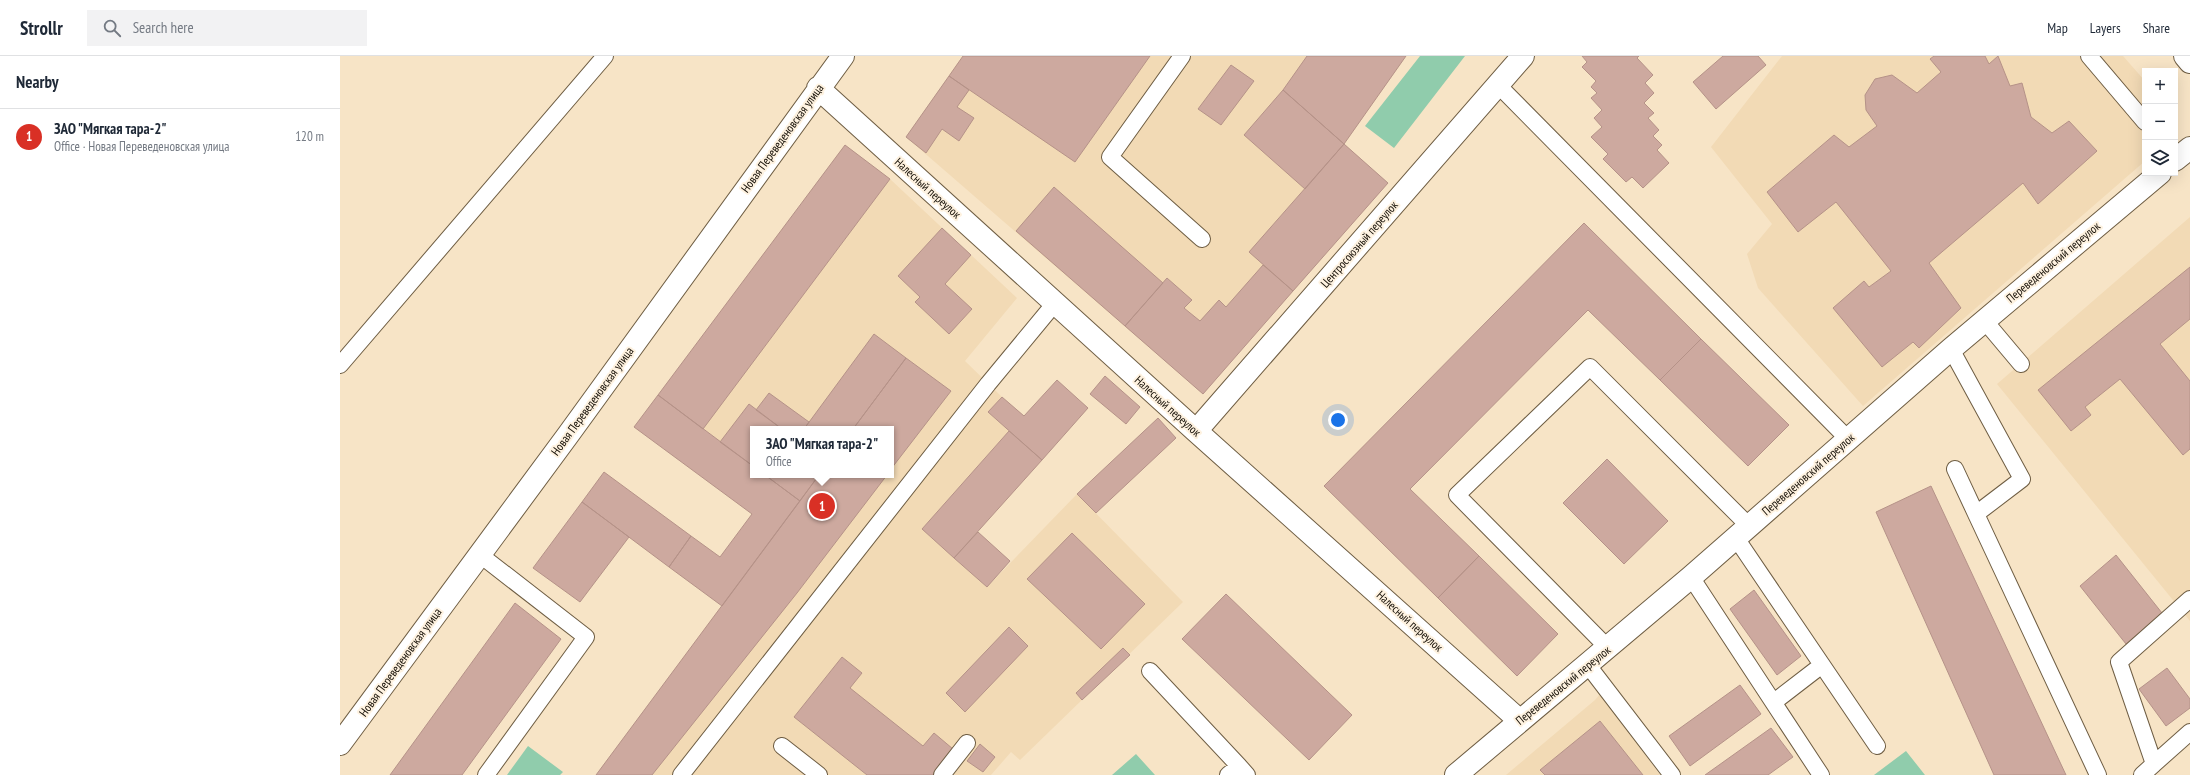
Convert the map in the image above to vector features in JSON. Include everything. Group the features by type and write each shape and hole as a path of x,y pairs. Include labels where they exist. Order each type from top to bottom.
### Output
{"street":[{"name":"Новая Переведеновская улица","path":"340,744 568,435 818,88 843,56"},
{"name":"Центросоюзный переулок","path":"1196,431 1523,56"},
{"path":"2185,56 2190,62"},
{"name":"Налесный переулок","path":"818,88 1196,431 1519,720"},
{"name":"Переведеновский переулок","path":"1459,774 1519,720 1608,648 1691,577 1984,320 2156,176"}],"lane":[{"path":"340,366 605,56"},
{"path":"1182,56 1110,157 1202,239"},
{"path":"2089,56 2142,118"},
{"path":"1498,85 1848,439"},
{"path":"681,775 988,384 1055,303"},
{"path":"1984,320 2021,364"},
{"path":"1951,349 2022,479 1976,514"},
{"path":"1608,648 1457,495 1590,367 1742,532 1822,665 1877,746"},
{"path":"1955,469 2098,775"},
{"path":"479,554 586,637 486,775"},
{"path":"1691,577 1821,775"},
{"path":"2154,764 2119,662 2190,599"},
{"path":"1587,664 1672,775"},
{"path":"1774,702 1822,665"},
{"path":"1150,671 1238,772"},
{"path":"2142,775 2190,732"},
{"path":"942,775 967,744"},
{"path":"782,746 819,775"}],"shaded area":[{"path":"963,56 1406,56 1344,144 1388,183 1203,394 906,137"},
{"path":"1782,56 2123,56 2142,78 2142,164 1863,406 1758,288 1747,254 1772,224 1711,147"},
{"path":"845,145 890,179 1017,298 965,361 1002,397 988,412 1009,431 922,529 987,587 1077,494 1183,602 1020,760 1011,752 991,775 596,775 800,501 769,478 894,478 894,426 750,426 750,464 658,395"},
{"path":"2190,217 2190,621 1997,384"},
{"path":"1600,694 1660,775 1506,775 1595,700"}],"green space":[{"path":"1420,56 1465,56 1394,148 1365,126"},
{"path":"528,746 563,772 560,775 507,775"},
{"path":"1906,751 1925,775 1874,775"},
{"path":"1136,754 1155,775 1112,775"}],"building":[{"path":"963,56 1150,56 1075,162 949,76"},
{"path":"1307,56 1406,56 1344,144 1283,90"},
{"path":"1582,56 1639,56 1637,58 1653,75 1645,83 1654,93 1644,103 1654,113 1648,118 1659,130 1653,136 1662,145 1657,150 1669,163 1643,188 1632,177 1626,182 1603,159 1608,154 1591,137 1602,127 1594,118 1602,110 1591,98 1597,93 1591,87 1596,81 1582,67 1587,62"},
{"path":"1723,56 1758,56 1766,65 1716,109 1693,82"},
{"path":"1934,56 1985,56 1989,64 1998,56 2010,86 2022,83 2031,117 2052,133 2069,121 2097,151 2038,204 2023,183 1929,263 1961,308 1919,348 1913,342 1882,367 1833,308 1864,281 1869,287 1891,271 1836,202 1798,232 1767,192 1834,135 1849,147 1877,126 1866,110 1865,95 1875,79 1892,75 1917,93 1941,72 1930,59"},
{"path":"1231,65 1254,81 1221,125 1198,109"},
{"path":"949,76 969,90 957,107 974,118 959,141 942,129 926,153 906,137"},
{"path":"1283,90 1344,144 1305,189 1244,135"},
{"path":"1344,144 1388,183 1293,291 1249,252"},
{"path":"845,145 890,179 703,429 658,395"},
{"path":"1054,187 1163,283 1125,326 1016,231"},
{"path":"1584,223 1701,339 1660,380 1588,310 1410,489 1479,556 1438,598 1324,486"},
{"path":"942,228 971,255 945,284 972,309 949,334 915,302 920,297 898,276"},
{"path":"1263,265 1293,291 1203,394 1125,326 1167,278 1192,300 1184,308 1200,321 1219,300 1226,307"},
{"path":"2190,267 2190,319 2160,344 2190,381 2190,449 2183,455 2120,379 2085,407 2091,415 2071,431 2038,390"},
{"path":"874,334 906,358 855,426 806,426"},
{"path":"1701,339 1789,425 1748,466 1660,380"},
{"path":"906,358 951,391 894,465 894,426 855,426"},
{"path":"1105,376 1140,407 1126,424 1090,394"},
{"path":"1057,380 1088,408 1042,460 988,412 1002,397 1024,416"},
{"path":"769,393 809,422 806,426 778,426 756,410"},
{"path":"658,395 750,464 750,478 769,478 800,501 722,606 669,567 691,536 720,557 752,514 634,427"},
{"path":"749,404 778,426 750,426 750,464 720,442"},
{"path":"1158,418 1176,438 1096,513 1077,494"},
{"path":"1009,431 1042,460 954,558 922,529"},
{"path":"1607,459 1668,521 1624,564 1563,503"},
{"path":"604,472 691,536 669,567 582,502"},
{"path":"769,478 817,478 800,501"},
{"path":"817,478 885,478 797,593 652,775 596,775"},
{"path":"1931,486 2066,775 1994,775 1876,512"},
{"path":"582,502 629,537 580,602 533,568"},
{"path":"978,532 1010,561 987,587 954,558"},
{"path":"1072,533 1145,604 1101,649 1027,579"},
{"path":"2116,555 2162,613 2126,644 2080,586"},
{"path":"1479,556 1558,634 1517,676 1438,598"},
{"path":"1754,590 1801,656 1777,675 1730,609"},
{"path":"1226,594 1352,715 1309,760 1182,639"},
{"path":"515,603 561,639 462,775 390,775"},
{"path":"1009,627 1028,646 965,712 946,693"},
{"path":"1123,648 1130,655 1082,700 1076,693"},
{"path":"842,657 862,673 850,688 923,746 934,733 953,749 933,775 867,775 794,717"},
{"path":"2167,668 2190,699 2190,708 2166,726 2139,689"},
{"path":"1740,685 1761,714 1690,766 1669,736"},
{"path":"1600,721 1643,775 1545,775 1540,770"},
{"path":"1771,728 1793,757 1768,775 1705,775"},
{"path":"980,744 995,757 983,772 967,761"}],"place":[{"name":"ЗАО \"Мягкая тара-2\"","path":"822,506"}]}
